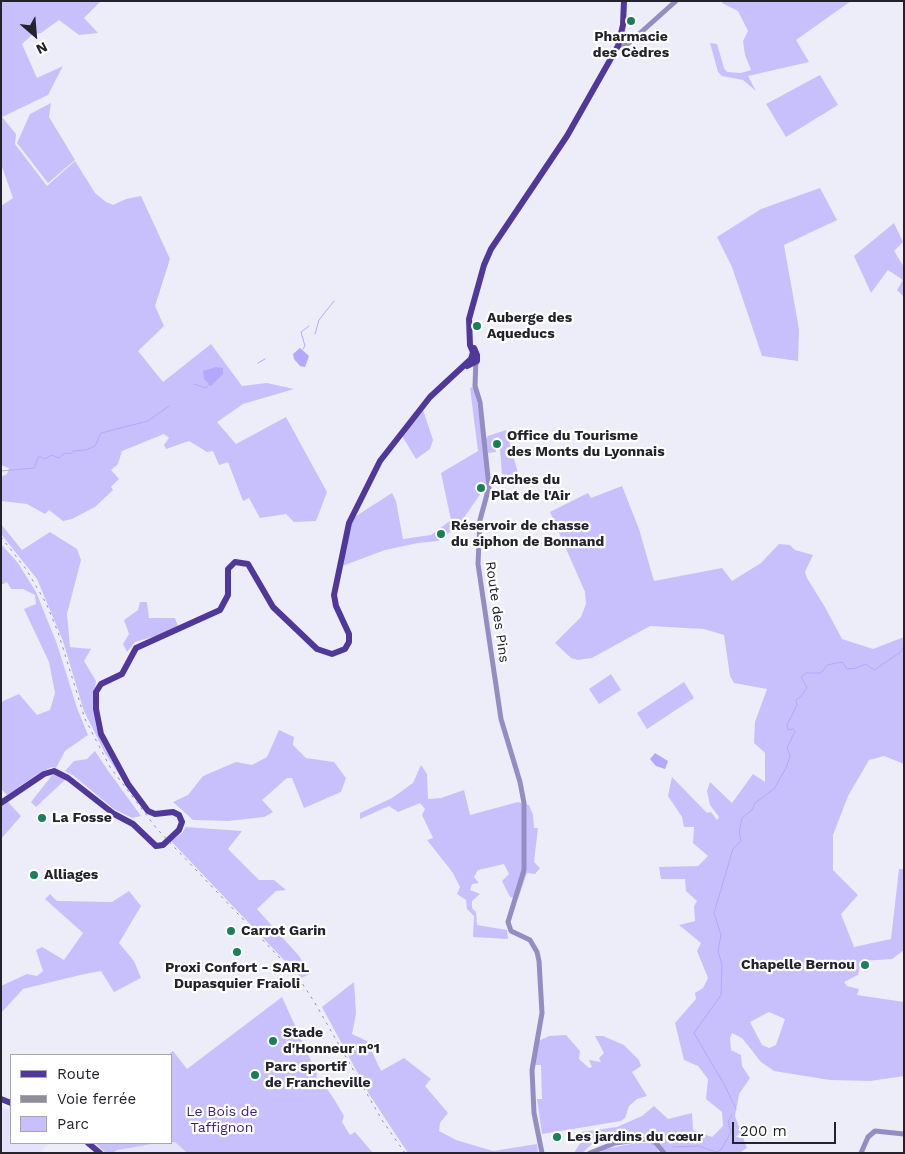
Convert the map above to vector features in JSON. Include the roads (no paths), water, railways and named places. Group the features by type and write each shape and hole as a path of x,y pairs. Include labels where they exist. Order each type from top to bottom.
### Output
{"main road":[{"path":"1,803 44,774 60,773 115,815 131,822 154,846 163,846 176,833 182,824 180,816 173,812 155,814 148,811 126,781 100,730 96,709 96,692 101,684 121,675 136,648 220,610 228,595 228,569 239,561 248,564 273,607 317,649 332,654 345,649 349,642 348,634 336,606 334,595 349,523 380,461 443,383 475,361 469,319 480,274 491,248 567,136 618,46 621,39 624,1"},
{"path":"84,1144 93,1153"},
{"path":"89,1144 100,1153"}],"street":[{"path":"618,46 630,43 676,1"},
{"path":"621,39 636,37"},
{"name":"Route des Pins","path":"475,361 489,487 480,520 478,564 501,719 520,782 524,803 524,870 508,922 509,928 530,940 537,952 539,961 542,1013 532,1070 534,1113 542,1153"},
{"path":"861,1153 868,1137 875,1131 904,1134"},
{"path":"590,1153 615,1143 646,1139 656,1143 664,1153"}],"waterway":[{"path":"315,334 319,320 334,301"},
{"path":"303,349 305,346 301,332 309,326"},
{"path":"258,363 265,359"},
{"path":"194,384 206,388 210,383"},
{"path":"1,471 34,468 39,456 45,459 51,455 59,458 65,453 71,454 73,451 86,450 95,446 101,433 148,421 169,406"},
{"path":"736,1109 694,1033 721,995 722,965 718,951 721,935 714,913 733,849 741,841 739,832 742,818 752,810 755,803 774,789 786,768 790,756 787,748 795,731 793,729 788,730 787,725 797,705 796,700 807,688 801,677 806,673 821,673 827,665 842,662 847,669 866,664 874,670 901,652 904,645"},
{"path":"673,1147 699,1146 716,1152 721,1150 731,1132 728,1122 732,1114"}],"railway":[{"path":"1,537 26,569 46,603 58,632 85,719 110,767 157,829 298,977 382,1120 405,1153"}],"place":[{"name":"Pharmacie des Cèdres","path":"631,21"},
{"name":"Auberge des Aqueducs","path":"477,326"},
{"name":"Office du Tourisme des Monts du Lyonnais","path":"497,444"},
{"name":"Arches du Plat de l'Air","path":"481,488"},
{"name":"Réservoir de chasse du siphon de Bonnand","path":"441,534"},
{"name":"La Fosse","path":"42,818"},
{"name":"Alliages","path":"34,875"},
{"name":"Carrot Garin","path":"231,931"},
{"name":"Proxi Confort - SARL Dupasquier Fraioli","path":"237,952"},
{"name":"Chapelle Bernou","path":"865,965"},
{"name":"Stade d'Honneur n°1","path":"273,1041"},
{"name":"Parc sportif de Francheville","path":"255,1075"},
{"name":"Les jardins du cœur","path":"557,1137"}],"park label":[{"name":"Le Bois de Taffignon","path":"222,1120"}]}
